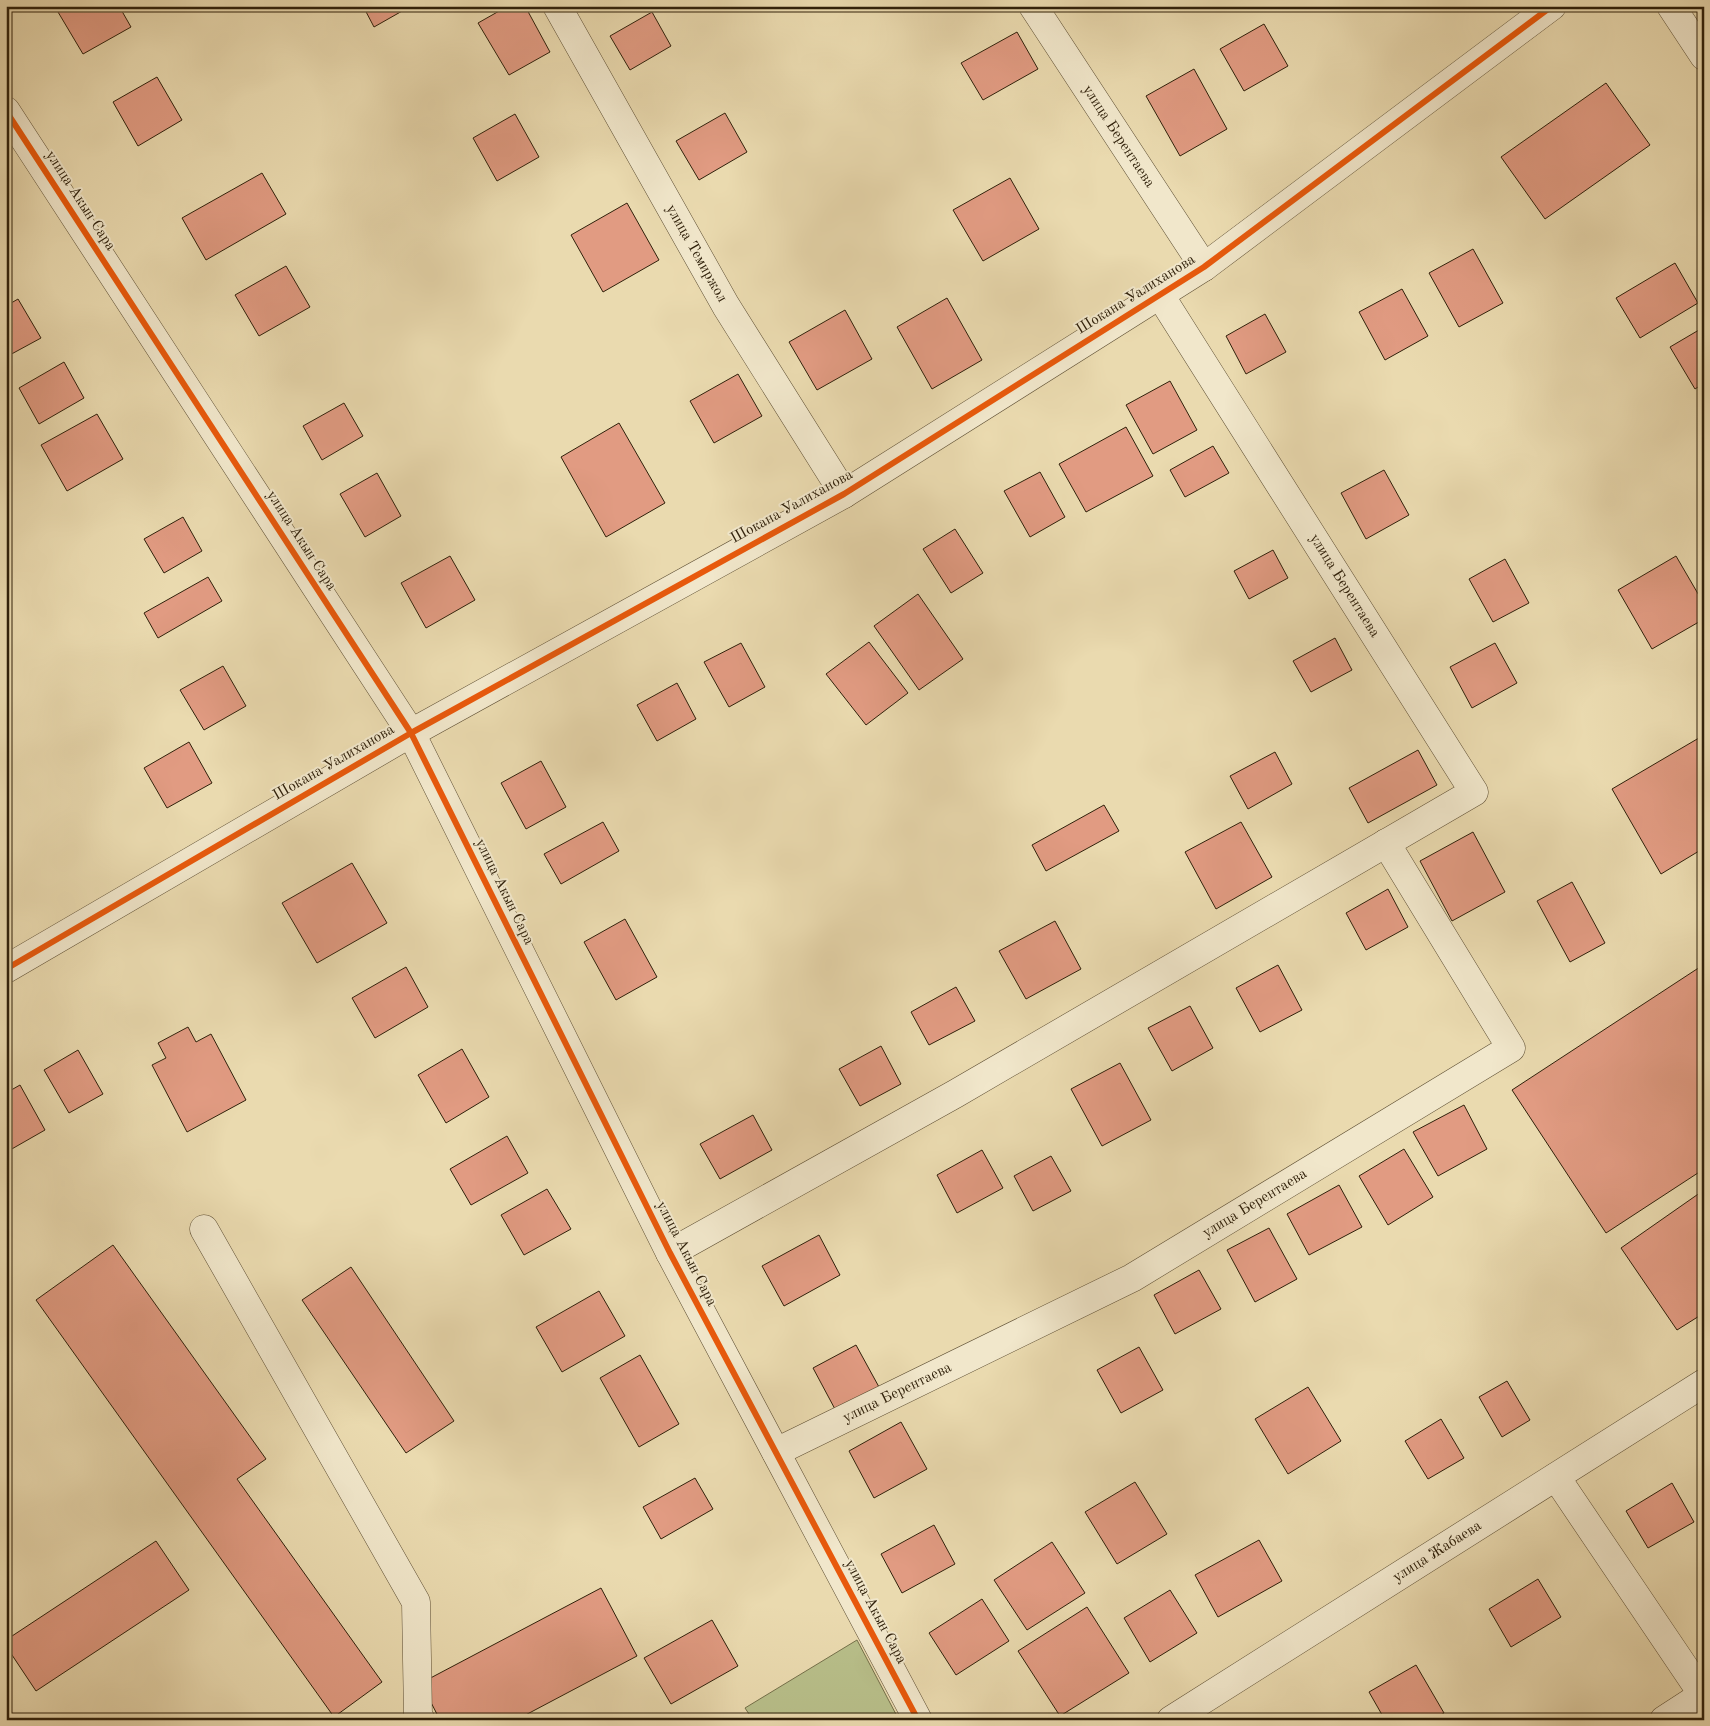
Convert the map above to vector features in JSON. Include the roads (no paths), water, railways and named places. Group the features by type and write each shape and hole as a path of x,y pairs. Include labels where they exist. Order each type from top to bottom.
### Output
{"street":[{"name":"улица Темиржол","path":"557,6 726,306 844,494"},
{"name":"улица Берентаева","path":"1033,6 1204,267"},
{"name":"Шокана Уалиханова","path":"6,969 411,732 844,494 1204,267 1552,6"},
{"path":"1671,6 1704,56"},
{"name":"улица Акын Сара","path":"6,111 411,732 670,1253 918,1720"},
{"name":"улица Берентаева","path":"670,1253 955,1094 1474,792 1160,295"},
{"name":"улица Берентаева","path":"776,1452 1132,1278 1511,1048 1386,842"},
{"path":"204,1229 416,1602 418,1716 421,1720"},
{"name":"улица Жабаева","path":"1171,1720 1704,1383"},
{"path":"1556,1476 1704,1695 1664,1720"}]}
